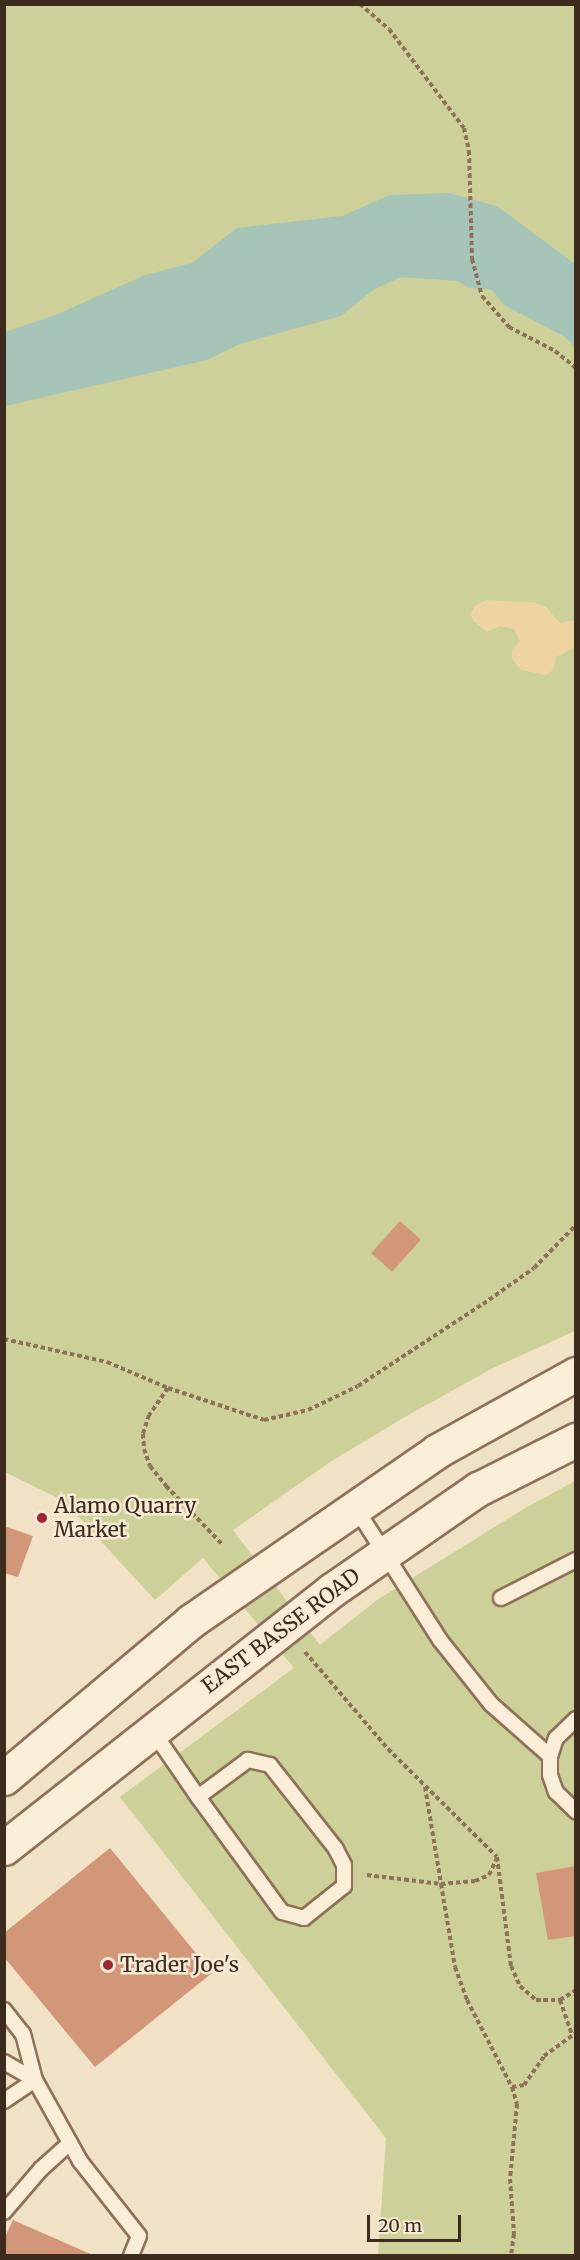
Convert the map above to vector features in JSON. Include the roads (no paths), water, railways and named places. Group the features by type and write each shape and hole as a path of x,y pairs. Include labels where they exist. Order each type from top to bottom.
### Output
{"main road":[{"path":"4,1778 191,1621 437,1451 576,1374"},
{"name":"EAST BASSE ROAD","path":"4,1848 332,1590 478,1489 576,1440"}],"lane":[{"path":"356,1508 440,1640 491,1704 550,1756"},
{"path":"501,1598 576,1560"},
{"path":"576,1719 556,1738 550,1756 550,1774 556,1792 576,1811"},
{"path":"152,1730 198,1797 282,1912 292,1918 304,1918 344,1886 346,1873 336,1849 270,1765 248,1760 198,1797"},
{"path":"4,2010 22,2034 35,2080 80,2162 139,2236 131,2256"},
{"path":"4,2062 35,2080"},
{"path":"4,2101 35,2080"},
{"path":"4,2212 41,2169 70,2144"}],"place":[{"name":"Alamo Quarry Market","path":"42,1518"},
{"name":"Trader Joe's","path":"108,1965"}]}
